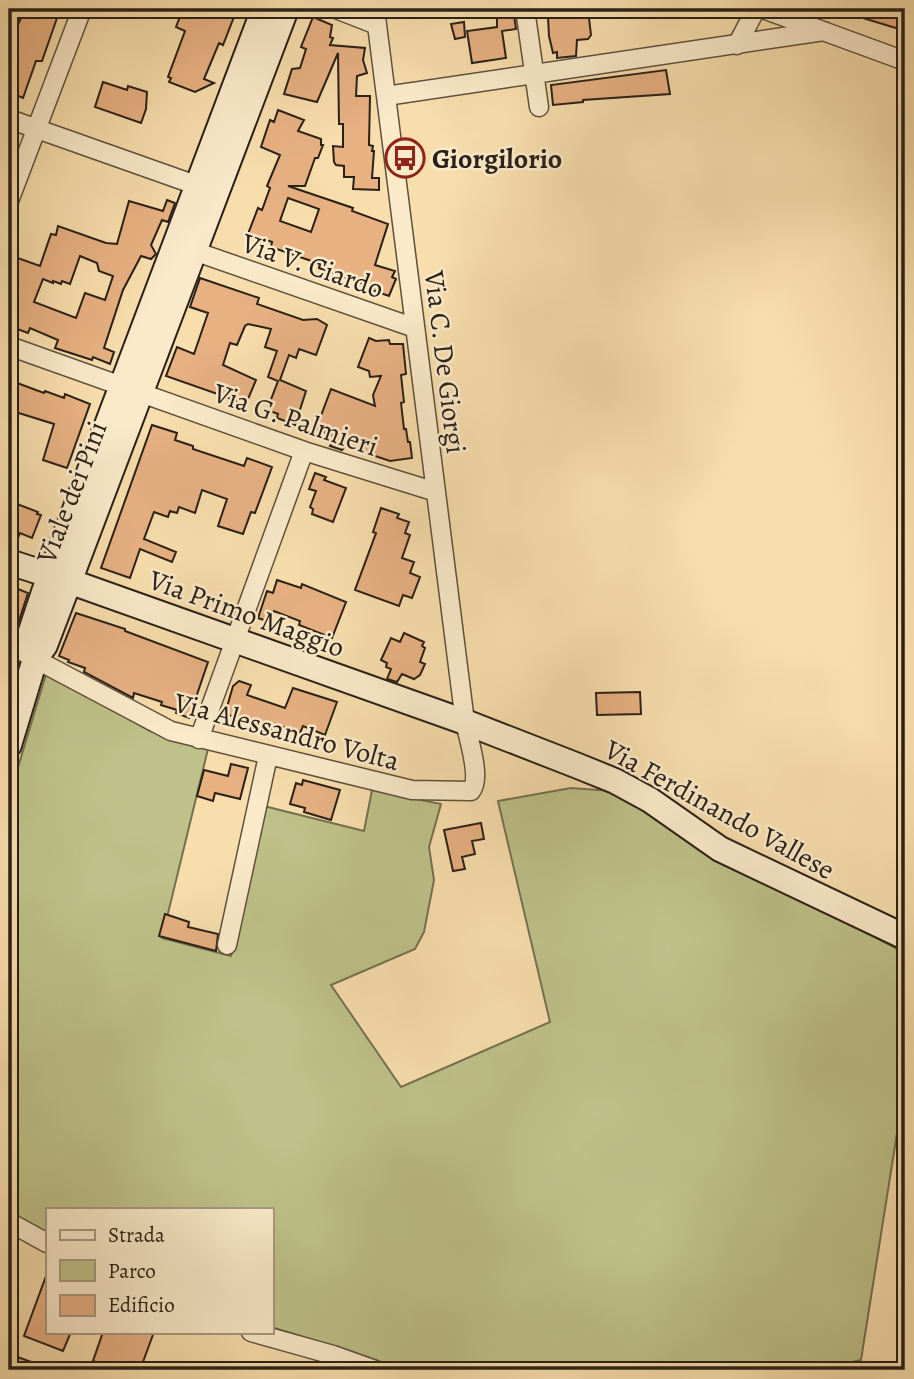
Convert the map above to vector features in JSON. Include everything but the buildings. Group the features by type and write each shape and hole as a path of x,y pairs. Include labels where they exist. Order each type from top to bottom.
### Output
{"street":[{"path":"9,201 82,9"},
{"name":"Viale dei Pini","path":"131,390 194,251 207,189 264,9"},
{"name":"Viale dei Pini","path":"9,745 34,659 45,645 60,579 207,189 285,9"},
{"path":"336,9 376,17"},
{"path":"525,9 539,107"},
{"path":"737,45 756,9"},
{"path":"763,9 794,14 824,32 905,61"},
{"name":"Via C. De Giorgi","path":"376,17 465,722"},
{"path":"386,96 824,32"},
{"path":"9,119 207,189"},
{"name":"Via V. Ciardo","path":"194,251 415,327"},
{"name":"Via G. Palmieri","path":"9,346 304,451 436,492"},
{"path":"198,739 304,451"},
{"name":"Via Primo Maggio","path":"9,562 465,722"},
{"name":"Via Alessandro Volta","path":"9,643 34,659 171,731 412,790 471,791 475,786 476,775 465,722"},
{"name":"Via Ferdinando Vallese","path":"465,722 615,781 650,800 720,849 905,937"},
{"path":"227,944 268,756"},
{"path":"9,1222 46,1242"},
{"path":"258,1334 375,1370"}],"green space":[{"path":"47,671 150,731 208,749 162,938 231,956 264,806 364,831 372,790 441,804 429,847 434,880 424,932 415,949 331,985 401,1087 550,1022 498,801 571,788 613,791 701,845 905,953 905,1083 861,1360 816,1370 404,1370 273,1328 273,1208 46,1208 46,1235 9,1214 9,797"}],"place":[{"name":"Giorgilorio","path":"405,158"}]}
